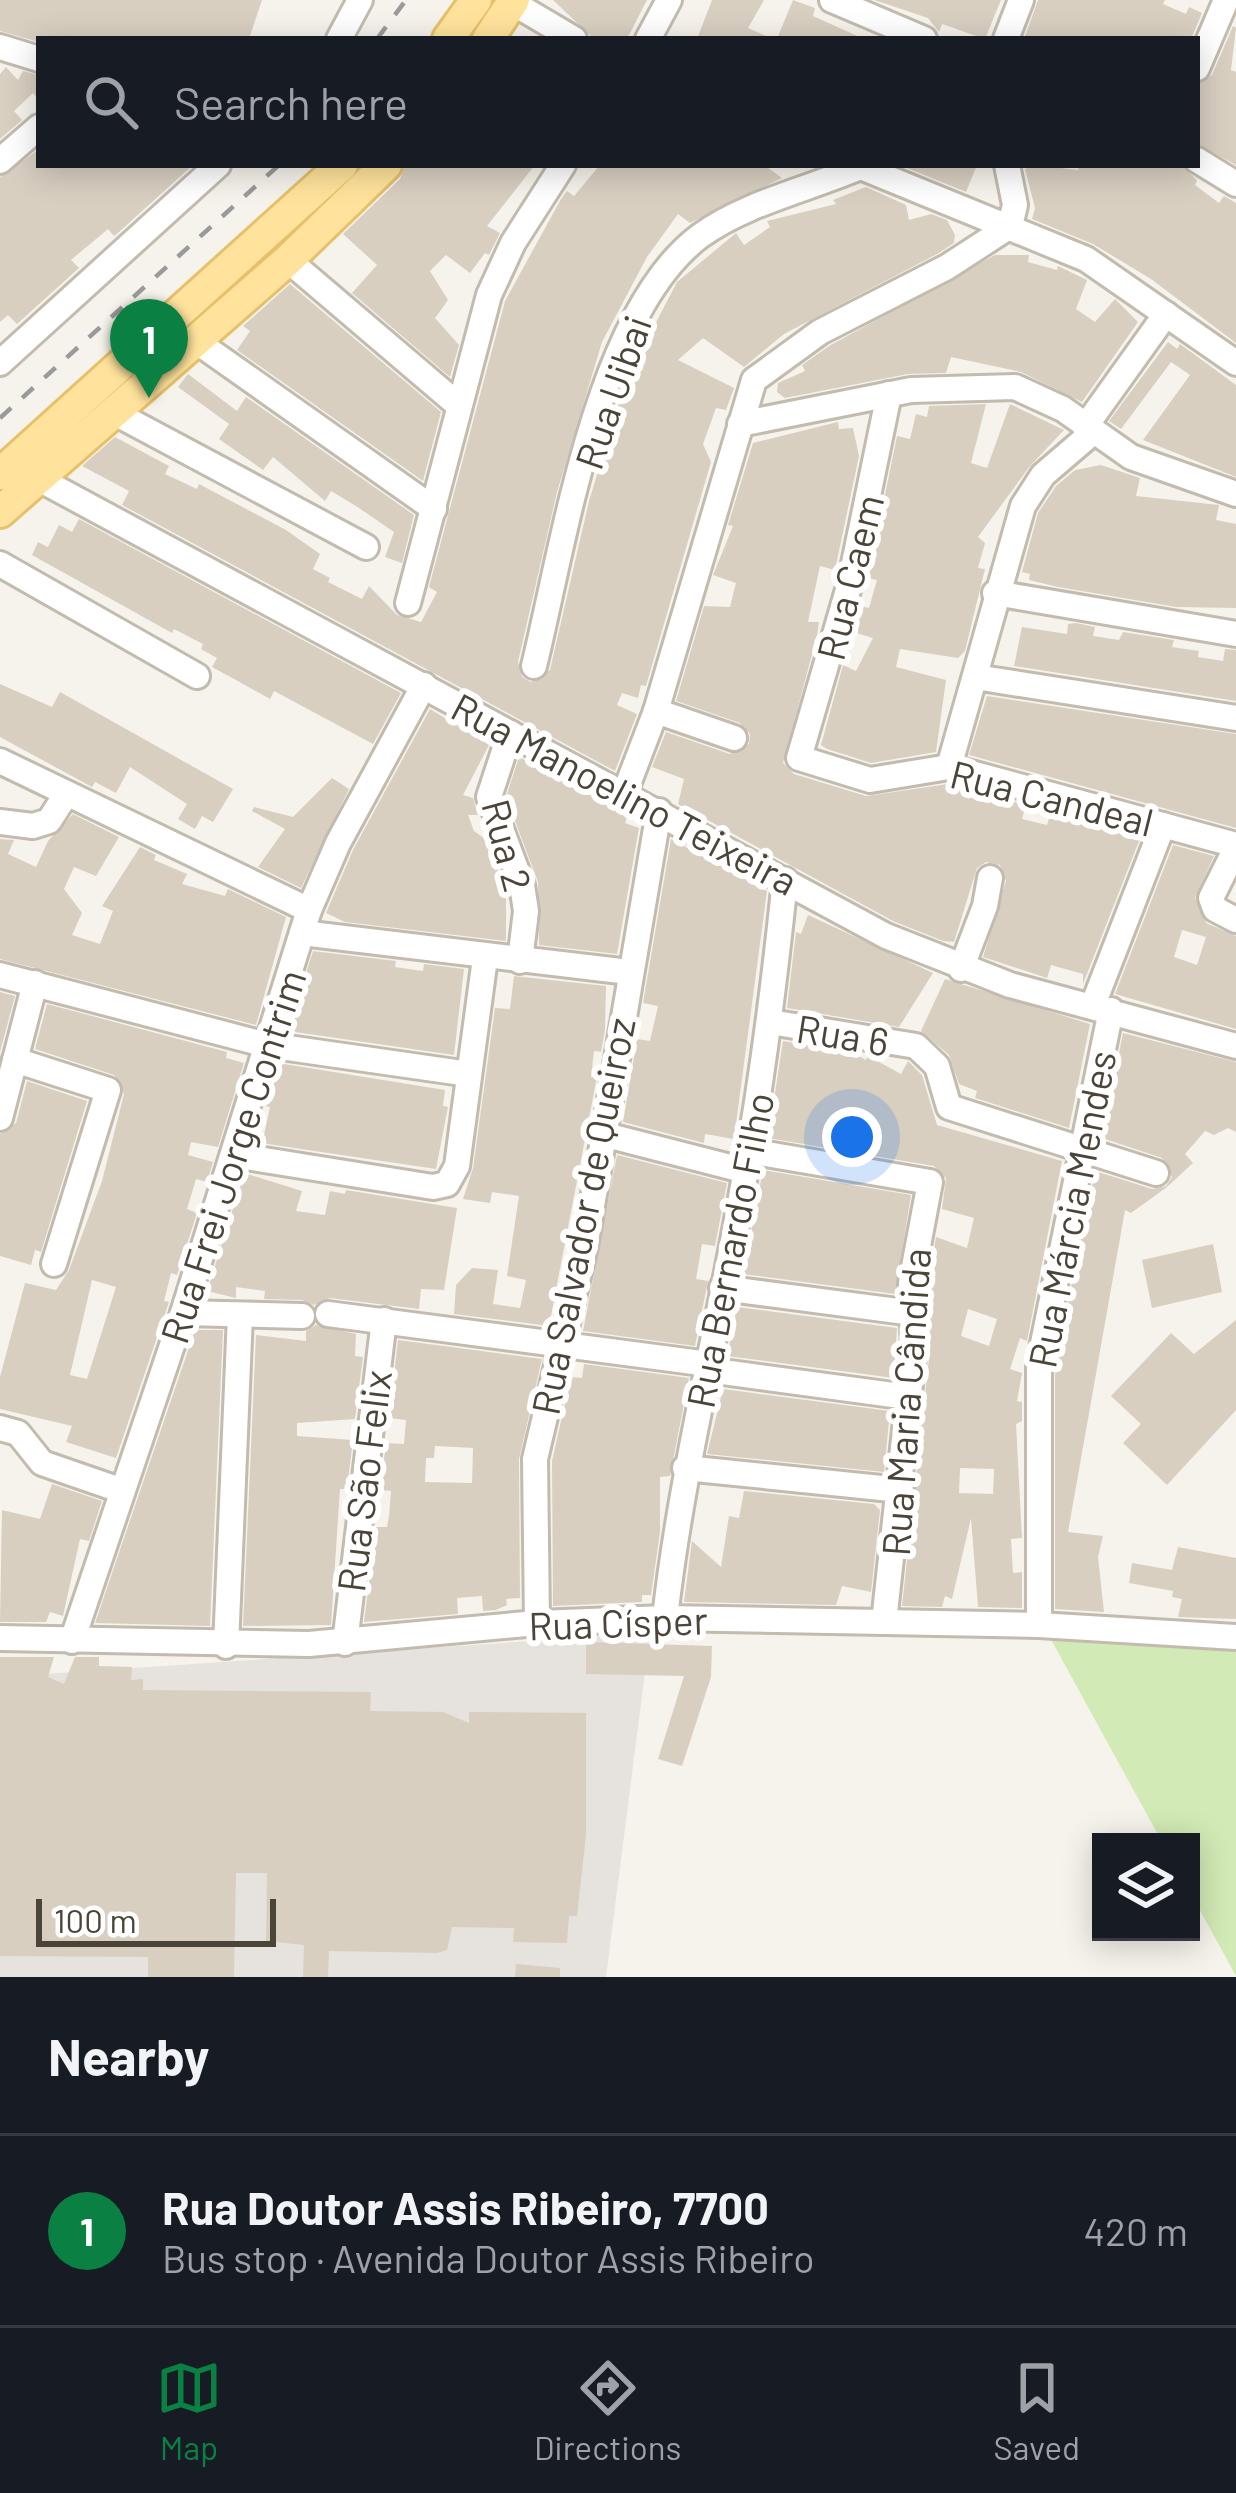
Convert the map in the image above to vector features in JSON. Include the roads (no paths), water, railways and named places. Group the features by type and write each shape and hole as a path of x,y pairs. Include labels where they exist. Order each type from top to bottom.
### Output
{"main road":[{"path":"450,36 476,0"},
{"path":"490,36 512,1"},
{"path":"0,512 288,260 357,171"},
{"path":"0,474 357,171"}],"street":[{"path":"340,36 360,0"},
{"path":"650,36 669,0"},
{"path":"832,0 917,36"},
{"path":"1007,36 1021,0"},
{"path":"512,1 569,36"},
{"path":"1200,62 1230,1"},
{"path":"0,47 36,58"},
{"path":"0,161 36,131"},
{"path":"1200,162 1236,184"},
{"path":"0,362 215,168"},
{"path":"408,603 457,404 502,264 561,168"},
{"name":"Rua Uibai","path":"534,666 606,388 625,336 653,286 701,235 853,168"},
{"path":"863,168 1086,259 1236,363"},
{"path":"625,792 656,710 754,380 820,332 947,267 1010,226 1016,205 1008,168"},
{"path":"288,260 457,404"},
{"path":"949,767 1014,528 1033,489 1088,430 1166,314"},
{"path":"193,339 434,508"},
{"path":"754,380 773,416"},
{"path":"740,424 954,385 1016,387 1040,396 1131,457 1236,494"},
{"name":"Rua Caem","path":"799,758 854,566 889,394"},
{"path":"113,412 367,547"},
{"name":"Rua Manoelino Teixeira","path":"39,479 886,936 961,969 1236,1046"},
{"path":"0,564 196,676"},
{"path":"994,592 1236,634"},
{"path":"975,676 1236,718"},
{"name":"Rua Frei Jorge Contrim","path":"72,1641 183,1313 306,922 338,843 424,685"},
{"path":"656,710 734,738"},
{"name":"Rua 2","path":"510,733 489,797 522,885 526,911 520,961"},
{"name":"Rua Candeal","path":"799,758 870,781 949,767 1236,847"},
{"path":"0,761 306,922 485,958 629,972"},
{"path":"0,822 33,826 49,821 64,796"},
{"name":"Rua Salvador de Queiroz","path":"537,1623 535,1460 585,1247 659,811"},
{"name":"Rua Márcia Mendes","path":"1039,1625 1039,1364 1102,1007 1163,825"},
{"path":"1236,847 1211,898 1215,909 1236,920"},
{"path":"961,969 986,906 990,878"},
{"name":"Rua Bernardo Filho","path":"665,1618 685,1468 748,1161 770,1022 785,880"},
{"path":"233,1156 433,1187 447,1184 457,1166 485,958"},
{"path":"0,975 268,1045 469,1074"},
{"path":"0,1118 12,1043 35,983"},
{"name":"Rua 6","path":"770,1022 916,1046 937,1066 949,1107 1079,1150"},
{"path":"12,1043 107,1090 54,1264"},
{"path":"602,1134 748,1161"},
{"path":"1079,1150 1156,1173"},
{"name":"Rua Maria Cândida","path":"748,1161 930,1182 913,1263 902,1490 884,1622"},
{"path":"722,1288 913,1313"},
{"path":"183,1313 384,1320 908,1397"},
{"path":"226,1646 240,1315"},
{"name":"Rua São Felix","path":"345,1642 384,1320"},
{"path":"0,1430 18,1433 42,1463 120,1490"},
{"path":"685,1468 760,1480 902,1490"},
{"name":"Rua Císper","path":"0,1638 226,1646 665,1618 1039,1625 1236,1637"}],"railway":[{"path":"379,36 406,0"},
{"path":"0,418 276,168"}],"place":[{"name":"Rua Doutor Assis Ribeiro, 7700","path":"149,398"}]}
